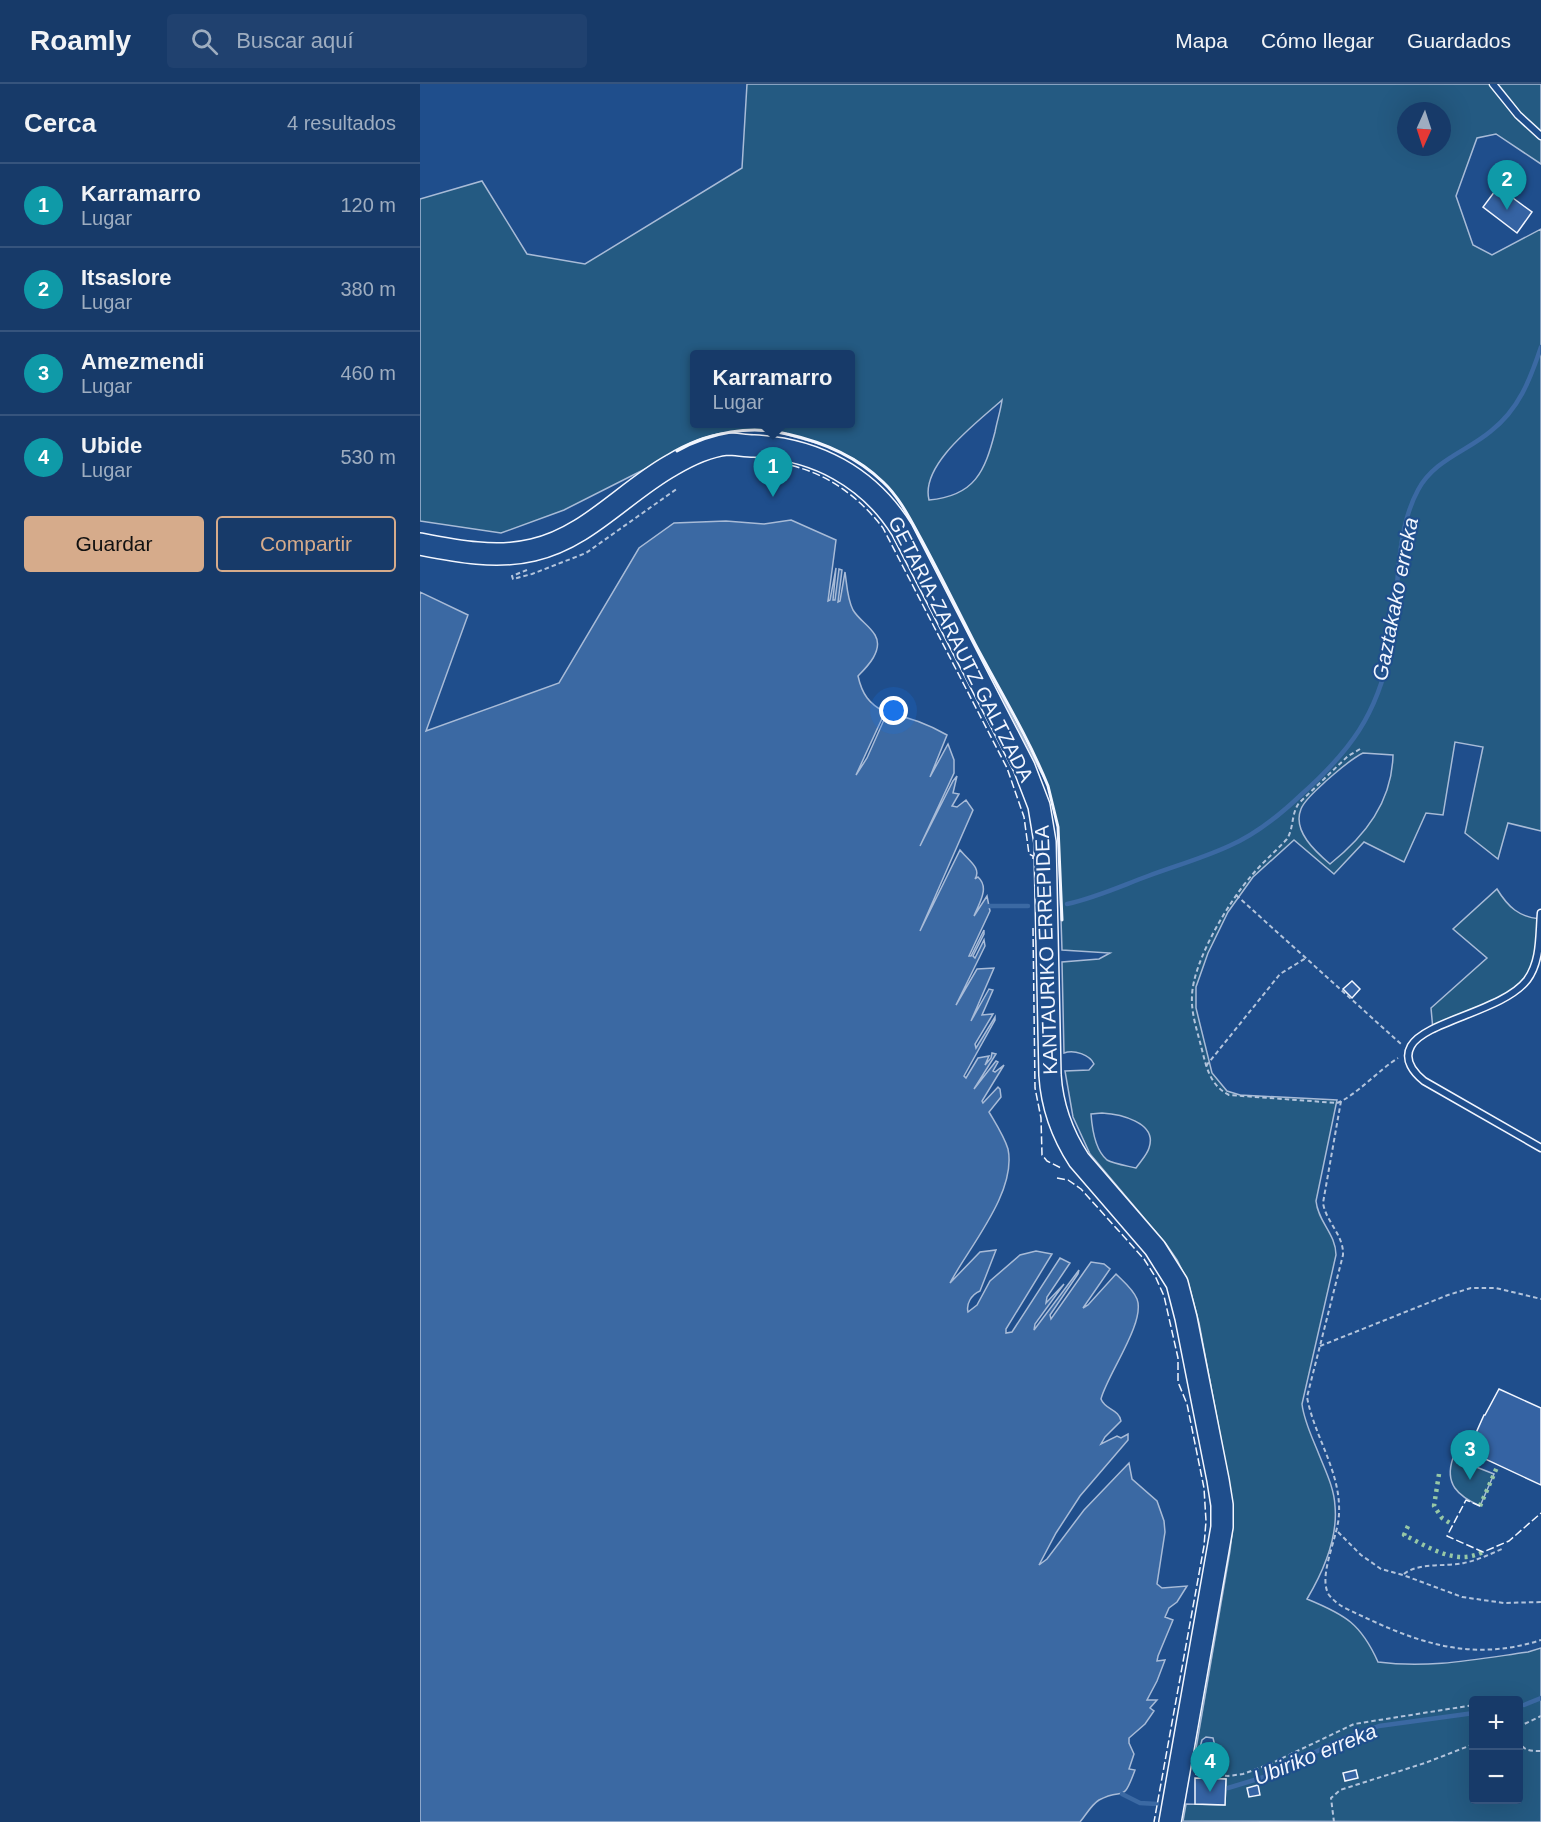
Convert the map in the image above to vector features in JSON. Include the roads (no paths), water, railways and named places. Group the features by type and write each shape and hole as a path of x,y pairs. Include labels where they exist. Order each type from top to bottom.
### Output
{"highway":[{"name":"KANTAURIKO ERREPIDEA","path":"420,544 481,553 507,554 533,550 579,530 671,465 704,450 727,444 787,449 832,465 872,492 902,530 1024,767 1038,806 1045,849 1050,1075 1058,1119 1079,1160 1164,1260 1177,1283 1184,1306 1218,1480 1222,1515 1220,1546 1170,1822"}],"lane":[{"path":"1493,84 1518,115 1541,136"},
{"path":"1541,913 1535,965 1521,986 1495,1003 1427,1033 1411,1045 1409,1051 1412,1069 1425,1082 1541,1148"}],"waterway":[{"name":"Gaztakako erreka","path":"1067,904 1209,854 1259,830 1294,802 1348,747 1369,713 1384,673 1393,631 1404,527 1418,490 1433,471 1491,431 1509,413 1528,382 1541,347"},
{"name":"Gaztakako erreka","path":"989,906 1028,906"},
{"name":"Ubiriko erreka","path":"1524,1705 1541,1698"},
{"name":"Ubiriko erreka","path":"1228,1788 1264,1777 1340,1740 1379,1726 1469,1714"},
{"name":"Ubiriko erreka","path":"1122,1794 1140,1803 1157,1804"}],"place":[{"name":"Itsaslore","path":"1507,210"},
{"name":"Karramarro","path":"773,497"},
{"name":"Amezmendi","path":"1470,1480"},
{"name":"Ubide","path":"1210,1792"}]}
